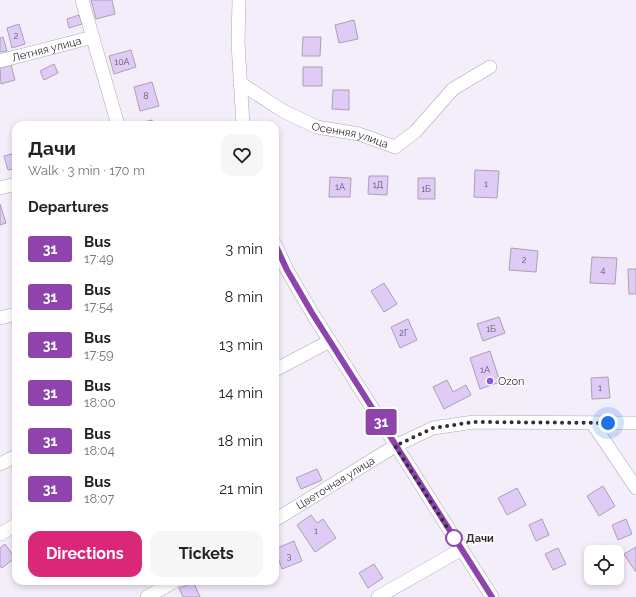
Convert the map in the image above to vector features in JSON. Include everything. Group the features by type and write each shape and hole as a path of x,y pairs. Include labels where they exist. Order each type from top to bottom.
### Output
{"street":[{"path":"82,0 117,121"},
{"path":"239,0 238,43 243,121"},
{"name":"Летняя улица","path":"0,60 93,37"},
{"name":"Осенняя улица","path":"240,83 282,111 317,127 359,134 395,147 415,132 453,89 490,68"},
{"path":"0,188 12,185"},
{"path":"279,253 287,270 395,446 492,597"},
{"path":"0,318 12,315"},
{"path":"279,368 330,341"},
{"name":"Цветочная улица","path":"279,518 395,446 433,428 474,422 594,424 636,423"},
{"path":"594,424 636,488"},
{"path":"0,464 12,458"},
{"path":"0,534 12,527"},
{"path":"378,597 462,550"},
{"path":"147,597 168,585"}],"building":[{"path":"91,0 112,0 115,14 96,19"},
{"path":"79,15 82,24 69,28 67,19"},
{"path":"354,20 358,39 339,43 335,25"},
{"path":"19,24 25,44 12,48 7,28"},
{"path":"3,37 7,51 0,52 0,38"},
{"path":"303,37 321,37 320,56 302,56"},
{"path":"131,50 136,67 114,74 109,56"},
{"path":"54,64 58,73 44,80 40,71"},
{"path":"11,65 15,80 1,84 0,68"},
{"path":"303,67 322,67 322,86 303,86"},
{"path":"152,82 159,106 140,111 134,87"},
{"path":"333,90 349,90 349,110 332,109"},
{"path":"12,154 12,169 8,170 4,156"},
{"path":"475,170 499,171 497,198 474,197"},
{"path":"369,176 388,176 387,195 368,194"},
{"path":"330,177 351,178 350,197 329,197"},
{"path":"418,178 435,178 435,199 418,199"},
{"path":"0,204 6,223 0,225"},
{"path":"511,248 538,251 536,272 509,270"},
{"path":"592,257 617,258 615,284 590,283"},
{"path":"628,269 636,269 636,294 629,294"},
{"path":"384,283 397,304 384,312 371,291"},
{"path":"499,317 505,333 483,341 477,324"},
{"path":"408,319 417,340 400,348 391,327"},
{"path":"490,351 500,382 480,389 470,358"},
{"path":"608,377 610,398 592,399 591,378"},
{"path":"447,380 453,392 466,385 471,395 444,409 433,387"},
{"path":"317,469 322,480 301,489 296,478"},
{"path":"603,486 615,506 599,516 587,496"},
{"path":"517,488 526,505 507,515 498,498"},
{"path":"311,515 317,523 323,519 336,538 315,552 297,525"},
{"path":"542,519 549,535 536,541 529,525"},
{"path":"626,519 632,534 618,540 612,525"},
{"path":"294,541 302,561 282,569 279,560 279,547"},
{"path":"5,544 12,554 12,560 2,568 0,566 0,548"},
{"path":"636,547 636,571 635,571 624,554"},
{"path":"558,548 566,564 553,570 545,554"},
{"path":"374,564 383,578 368,588 359,573"},
{"path":"188,585 195,585 200,597 183,597 179,588"}],"bus line":[{"name":"31","path":"279,253 287,270 312,313 492,597"}],"place":[{"name":"Ozon","path":"490,381"},
{"name":"Дачи","path":"454,538"}],"route":[{"path":"454,538 395,446 433,428 474,422 608,423"}]}
